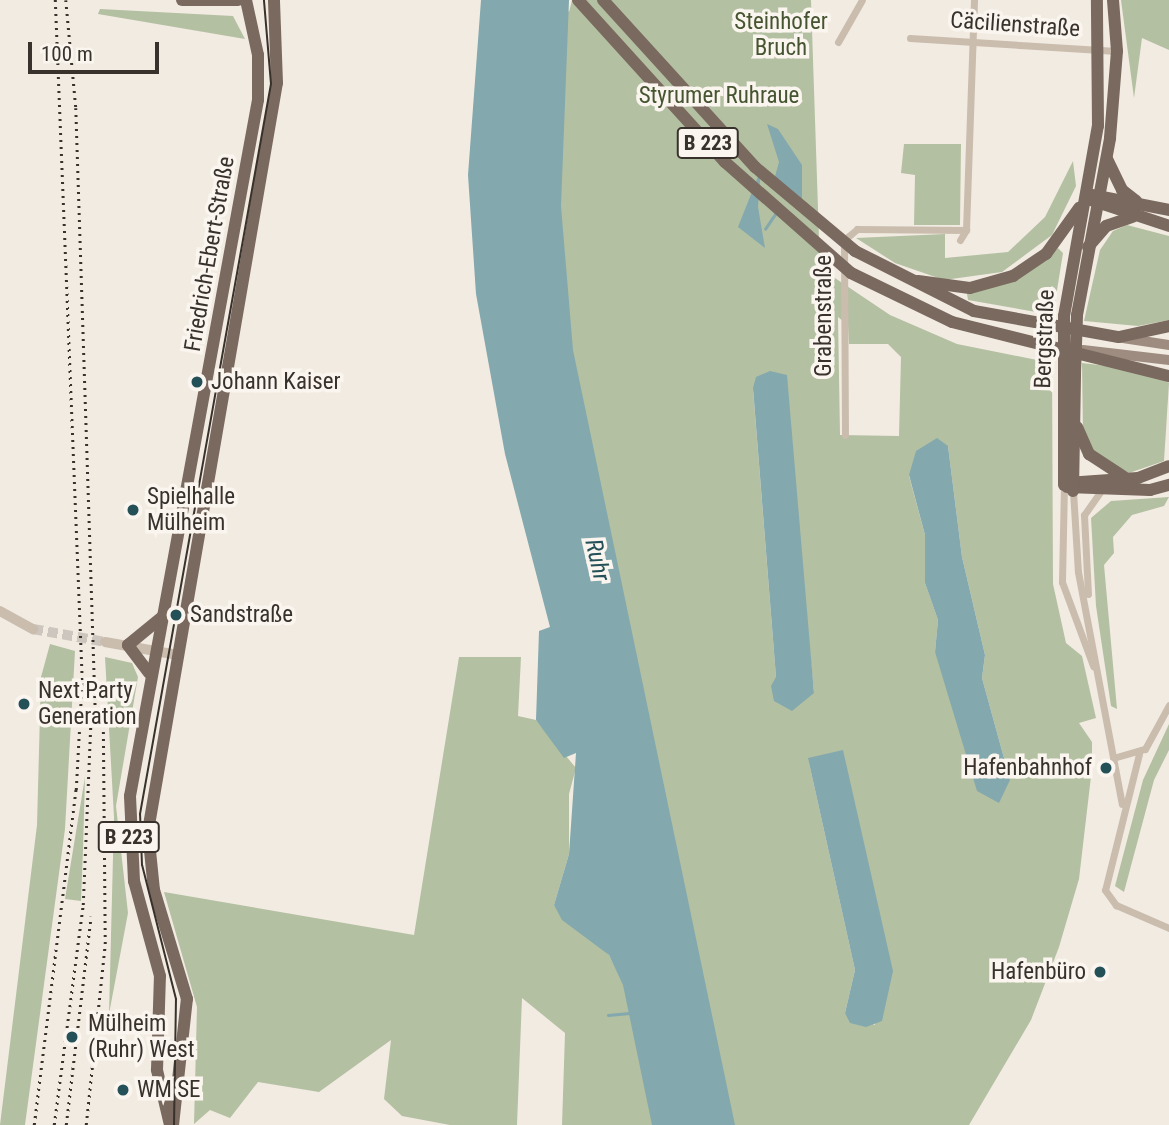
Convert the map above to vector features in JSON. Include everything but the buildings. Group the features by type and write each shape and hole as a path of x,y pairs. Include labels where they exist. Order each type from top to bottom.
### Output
{"main road":[{"path":"182,0 239,0"},
{"name":"Friedrich-Ebert-Straße","path":"171,1125 160,1093 160,976 134,881 128,822 149,673 192,483 258,100 258,55 246,0"},
{"name":"Friedrich-Ebert-Straße","path":"171,1125 182,1075 187,999 147,848 277,83 274,0"},
{"name":"B 223","path":"578,0 734,171 851,273 952,323 1169,376"},
{"name":"B 223","path":"603,0 755,167 855,251 881,267 974,311 1119,337"},
{"name":"Bergstraße","path":"1070,485 1070,315 1102,50 1097,0"},
{"name":"Bergstraße","path":"1070,315 1107,158 1117,51 1113,0"},
{"path":"1107,158 1122,190 1137,210"},
{"path":"1085,196 1137,210 1168,225"},
{"name":"B 223","path":"881,267 926,284 970,288 1028,268 1060,237 1085,196"},
{"path":"1087,247 1116,220 1137,210 1169,210"},
{"path":"1119,337 1169,326"},
{"path":"1119,337 1169,345"},
{"path":"1063,349 1169,360"},
{"name":"Bergstraße","path":"1069,372 1074,416 1070,485"},
{"path":"1074,416 1088,454 1126,478"},
{"path":"1070,485 1126,478 1169,466"},
{"path":"1070,485 1101,491 1169,485"},
{"path":"149,673 128,645 162,617"}],"street":[{"path":"838,42 862,0"},
{"path":"960,240 966,230 974,0"},
{"name":"Cäcilienstraße","path":"910,38 1117,51"},
{"name":"Grabenstraße","path":"845,435 844,240 858,229 966,230"},
{"name":"Bergstraße","path":"1070,485 1078,572 1088,609 1097,676 1122,804"},
{"name":"Bergstraße","path":"1070,485 1062,582 1097,676"},
{"path":"1088,609 1084,515 1101,491"},
{"path":"0,611 33,629"},
{"path":"104,642 178,655"},
{"path":"1169,705 1139,754 1122,804 1105,890 1116,905 1169,928"},
{"path":"1112,758 1139,754"}],"green space":[{"path":"558,0 569,12 572,0 811,0 820,268 890,315 957,344 1052,363 1053,584 1066,643 1082,656 1096,718 1079,723 1092,742 1092,768 1079,879 1059,947 1031,1020 969,1125 562,1125 565,1033 522,998 517,1125 450,1125 402,1116 384,1099 391,1040 319,1092 258,1082 230,1118 210,1110 194,1124 197,1007 164,892 414,935 459,657 521,657 518,716 536,720 576,768 569,794 569,854 554,905 609,955 618,973 519,292","holes":["838,317 848,325 849,344 888,344 901,357 899,436 840,435","753,389 800,552 814,693 776,677","948,446 962,557 985,655 982,678 1010,780 935,652 938,620 925,583 925,535 909,476","808,758 875,1025 845,1013 855,970"]},
{"path":"1121,0 1169,0 1169,50 1142,38 1134,98"},
{"path":"100,9 233,16 245,39 98,14"},
{"path":"904,144 961,144 960,225 914,225 915,175 901,173"},
{"path":"1073,161 1076,186 1052,235 1002,272 944,280 895,263 856,238 945,234 945,258 1008,252 1045,217"},
{"path":"1127,225 1169,236 1169,320 1138,326 1084,321 1100,250 1113,231"},
{"path":"1058,248 1063,253 1053,315 968,300 967,294 1019,278"},
{"path":"1082,363 1149,371 1169,383 1164,461 1129,473 1095,455 1083,434"},
{"path":"1169,497 1164,506 1132,515 1113,537 1114,553 1104,565 1117,709 1111,706 1096,606 1091,518 1111,501"},
{"path":"50,644 75,651 65,829 25,1125 0,1125 37,825 41,677"},
{"path":"105,657 132,663 138,677 116,806 128,913 109,1014 114,817"},
{"path":"1169,724 1169,750 1154,780 1124,892 1115,886 1143,780"},
{"path":"85,777 83,850 81,901 65,899"}],"water":[{"name":"Ruhr","path":"481,0 569,0 561,206 573,350 735,1125 652,1125 623,985 609,955 562,920 554,905 569,854 576,753 564,758 536,720 539,631 550,627 505,454 476,294 468,175"},
{"path":"767,124 778,129 802,165 802,200 774,180 779,162"},
{"path":"761,169 758,207 765,248 738,227"},
{"path":"770,371 787,375 814,693 792,711 774,701 771,686 776,677 753,388 756,377"},
{"path":"937,438 948,446 962,557 985,655 982,678 1010,780 999,803 977,791 935,652 938,620 925,583 925,535 909,475 916,451"},
{"path":"843,750 893,971 882,1021 866,1027 850,1023 845,1013 855,970 808,758"}],"waterway":[{"path":"765,229 775,214"},
{"path":"608,1015 632,1013"}],"tunnel":[{"path":"33,629 105,642"}],"tram line":[{"path":"174,1125 176,999 142,865 140,814 271,84 264,0"}],"railway":[{"path":"34,1125 76,790 82,680 55,0"},
{"path":"66,0 76,108 96,727"},
{"path":"54,1125 83,905 91,717"},
{"path":"86,1125 105,944 103,717"},
{"path":"66,1125 91,916"}],"place":[{"name":"Johann Kaiser","path":"197,382"},
{"name":"Spielhalle Mülheim","path":"133,510"},
{"name":"Sandstraße","path":"176,615"},
{"name":"Next Party Generation","path":"24,704"},
{"name":"Hafenbahnhof","path":"1106,768"},
{"name":"Hafenbüro","path":"1100,972"},
{"name":"Mülheim (Ruhr) West","path":"72,1037"},
{"name":"WM SE","path":"123,1090"}],"park label":[{"name":"Steinhofer Bruch","path":"781,35"},
{"name":"Styrumer Ruhraue","path":"719,96"}]}
